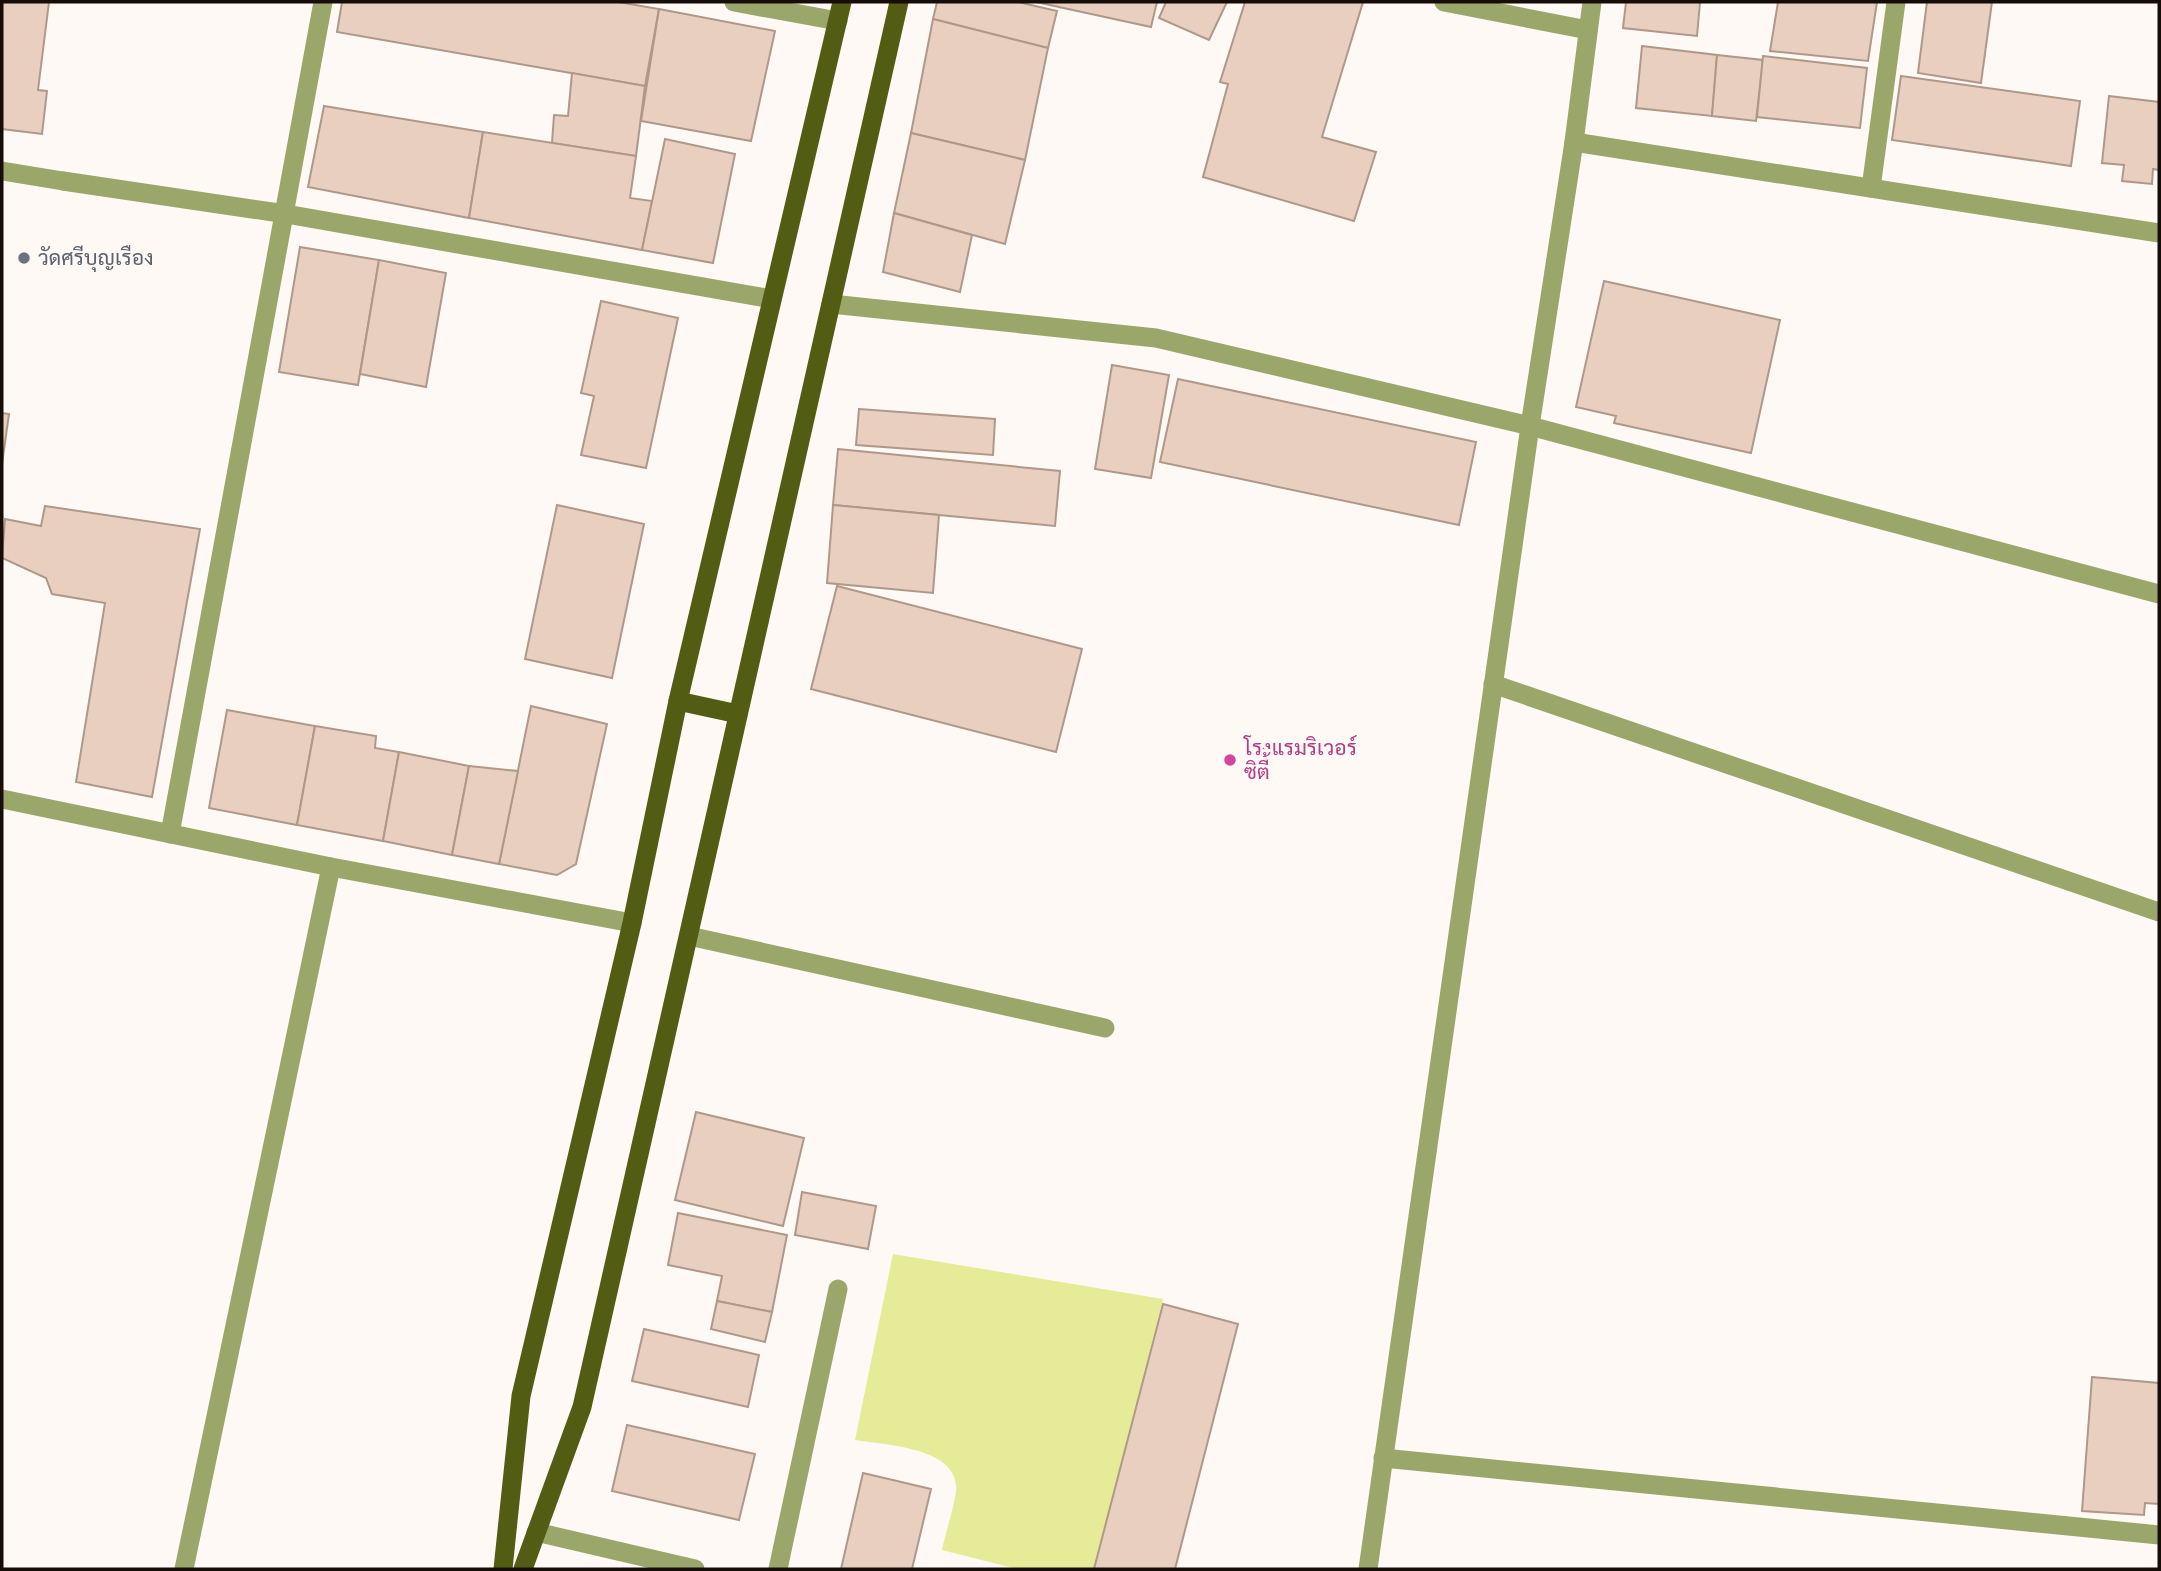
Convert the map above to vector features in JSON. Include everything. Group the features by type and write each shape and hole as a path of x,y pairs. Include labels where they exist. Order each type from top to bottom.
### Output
{"main road":[{"path":"523,1569 582,1407 899,2"},
{"path":"503,1569 521,1396 632,923 678,701 840,11"},
{"path":"678,701 738,714"}],"street":[{"path":"170,834 323,2"},
{"path":"734,2 840,11"},
{"path":"1444,2 1588,30"},
{"path":"1368,1569 1592,2"},
{"path":"1871,188 1896,2"},
{"path":"1574,142 2159,233"},
{"path":"2,171 286,214 772,299"},
{"path":"831,304 1156,338 1530,426 2159,594"},
{"path":"1493,684 2159,912"},
{"path":"2,799 331,867 632,923"},
{"path":"184,1569 331,867"},
{"path":"689,936 1105,1028"},
{"path":"778,1569 838,1289"},
{"path":"1383,1458 2159,1535"},
{"path":"536,1532 695,1569"}],"green space":[{"path":"893,1254 1163,1299 1094,1569 1017,1569 942,1550 956,1492 954,1477 947,1466 919,1451 855,1440"}],"building":[{"path":"2,2 49,2 38,90 47,91 42,134 2,129"},
{"path":"342,2 618,2 659,9 645,86 337,32"},
{"path":"937,2 1018,2 1057,11 1048,48 933,19"},
{"path":"1036,2 1157,2 1151,27"},
{"path":"1166,2 1227,2 1209,40 1159,18"},
{"path":"1245,2 1363,2 1322,137 1376,152 1354,221 1203,177 1228,84 1220,82"},
{"path":"1626,2 1700,2 1697,36 1623,28"},
{"path":"1778,2 1877,2 1868,61 1770,51"},
{"path":"1927,2 1992,2 1981,83 1918,73"},
{"path":"659,9 775,31 751,141 641,121"},
{"path":"933,19 1048,48 1025,160 911,133"},
{"path":"1642,46 1717,55 1712,116 1636,108"},
{"path":"1717,55 1763,60 1756,121 1712,116"},
{"path":"1763,56 1867,68 1860,128 1757,117"},
{"path":"572,73 645,86 636,156 552,143 554,115 568,116"},
{"path":"1901,76 2080,101 2071,166 1892,140"},
{"path":"2109,96 2159,102 2159,170 2153,169 2152,184 2122,181 2124,165 2102,163"},
{"path":"324,106 483,132 469,218 308,187"},
{"path":"483,132 636,156 630,198 652,201 642,250 469,218"},
{"path":"911,133 1025,160 1005,244 894,213"},
{"path":"665,139 735,154 713,263 642,250"},
{"path":"894,213 972,235 960,292 883,272"},
{"path":"300,247 379,260 358,385 279,372"},
{"path":"379,260 446,273 426,387 360,374"},
{"path":"1604,281 1780,320 1751,453 1614,423 1616,416 1576,407"},
{"path":"601,301 678,318 646,468 581,455 594,396 581,393"},
{"path":"1112,365 1169,375 1151,478 1095,469"},
{"path":"1178,379 1476,442 1459,525 1160,462"},
{"path":"859,409 995,419 993,455 856,445"},
{"path":"2,413 9,414 2,464"},
{"path":"838,449 1060,471 1055,526 833,505"},
{"path":"557,505 644,524 612,678 525,659"},
{"path":"833,505 939,515 933,593 827,583"},
{"path":"45,506 200,529 152,797 76,782 105,603 52,594 46,578 2,558 5,519 41,526"},
{"path":"837,586 1082,649 1056,752 811,689"},
{"path":"531,706 607,724 576,864 557,875 499,864"},
{"path":"227,710 315,726 297,825 209,808"},
{"path":"315,726 376,736 375,748 399,752 383,841 297,825"},
{"path":"399,752 469,766 452,855 383,841"},
{"path":"469,766 518,771 499,864 452,855"},
{"path":"696,1112 804,1138 783,1226 675,1200"},
{"path":"802,1192 876,1206 868,1249 795,1235"},
{"path":"678,1213 787,1235 772,1312 717,1301 722,1276 668,1265"},
{"path":"717,1301 772,1312 765,1342 711,1329"},
{"path":"1163,1304 1238,1324 1175,1569 1094,1569"},
{"path":"644,1329 759,1355 748,1407 632,1381"},
{"path":"2092,1377 2159,1383 2159,1504 2145,1503 2144,1515 2082,1511"},
{"path":"627,1425 755,1454 739,1520 612,1491"},
{"path":"863,1473 931,1489 912,1569 841,1569"}],"place":[{"name":"วัดศรีบุญเรือง","path":"24,258"},
{"name":"โรงแรมริเวอร์ ซิตี้","path":"1230,760"}]}
